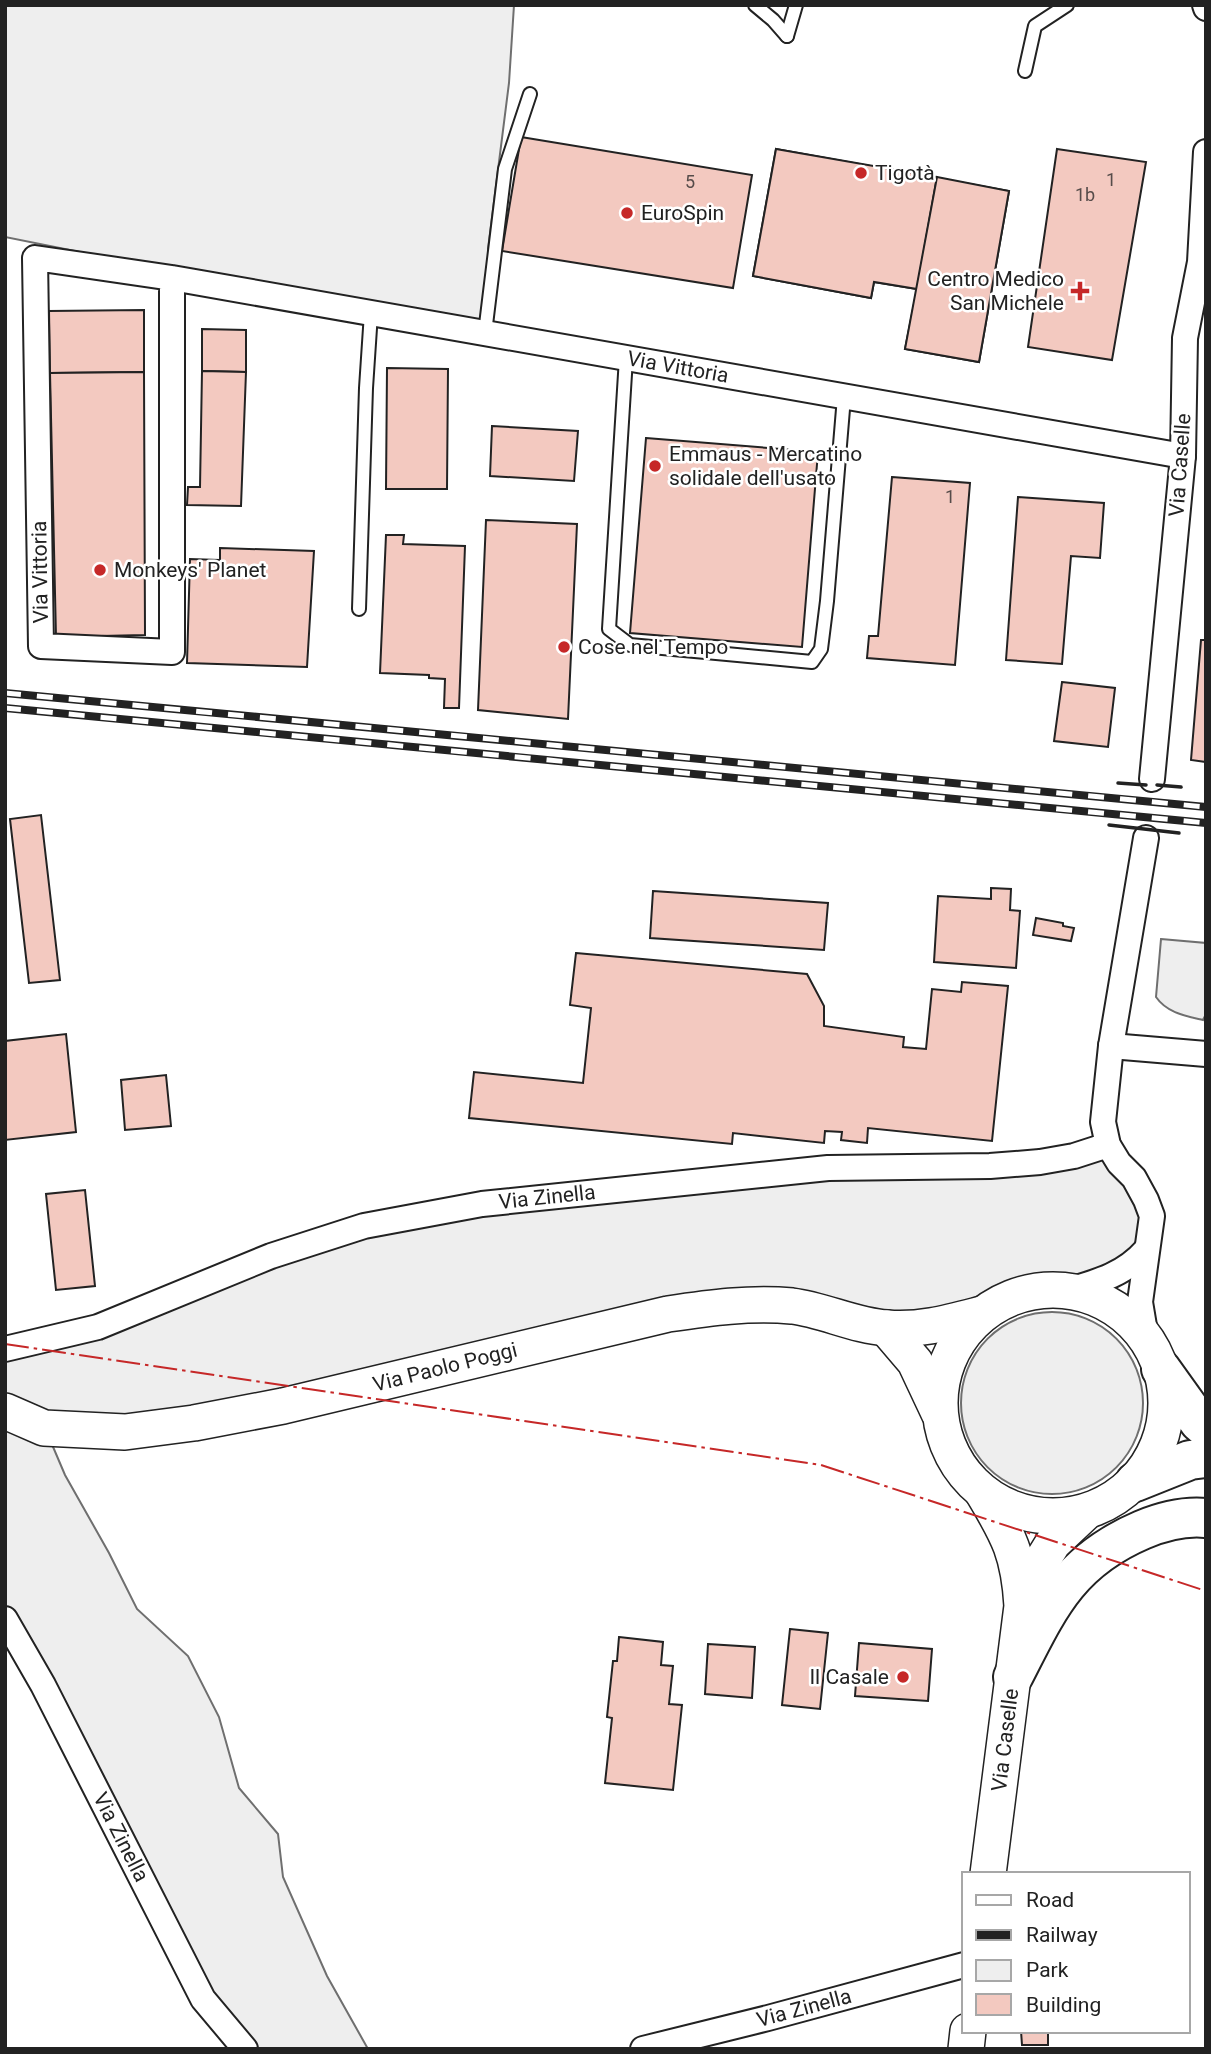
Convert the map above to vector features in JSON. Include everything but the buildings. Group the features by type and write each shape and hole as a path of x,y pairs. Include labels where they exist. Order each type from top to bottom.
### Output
{"highway":[{"path":"1154,1354 1199,1422 1206,1427"},
{"path":"1135,1482 1190,1460 1206,1458"},
{"path":"1013,1677 1061,1589 1081,1567 1116,1541 1157,1524 1206,1518"}],"main road":[{"name":"Via Caselle","path":"886,1328 915,1362 939,1413 947,1445 963,1474 983,1493 1011,1509 1047,1517 1086,1512 1106,1503 1135,1482 1158,1446 1167,1404 1154,1354 1130,1319 1113,1305 1090,1295 1066,1291 1035,1291 1001,1302 982,1314 958,1340 947,1357 942,1376 939,1413"},
{"name":"Via Paolo Poggi","path":"5,1411 44,1427 125,1432 194,1423 283,1406 668,1314 709,1308 745,1305 793,1306 886,1328"},
{"name":"Via Caselle","path":"886,1328 934,1327 982,1314"},
{"name":"Via Caselle","path":"983,1493 1007,1533 1020,1572 1022,1606 988,1872"},
{"name":"Via Caselle","path":"1022,1606 1035,1572 1053,1543 1086,1512"}],"street":[{"name":"Via Caselle","path":"1152,779 1183,456 1185,338 1203,271 1206,152"},
{"name":"Via Vittoria","path":"172,278 172,652 41,646 36,258 172,278 1183,456"},
{"name":"Via Caselle","path":"1146,838 1111,1046 1103,1122 1108,1145 1146,1200 1152,1216 1140,1302 1154,1354"},
{"path":"1111,1046 1206,1054"},
{"name":"Via Zinella","path":"5,1349 98,1327 271,1256 364,1226 390,1221 482,1204 828,1168 990,1166 1040,1162 1074,1156 1108,1145"},
{"name":"Via Caselle","path":"1066,1291 1116,1275 1133,1264 1146,1250"},
{"name":"Via Zinella","path":"5,1619 49,1697 203,2000 245,2049"},
{"name":"Via Zinella","path":"643,2049 962,1966"}],"lane":[{"path":"754,5 787,36 796,5"},
{"path":"1025,71 1035,26 1067,5"},
{"path":"485,333 505,169 530,94"},
{"path":"359,609 371,313"},
{"path":"626,358 609,629 630,645 812,662 821,649 827,601 844,397"}],"green space":[{"path":"5,5 514,5 509,83 488,249 499,264 479,332 5,237"},
{"path":"1161,939 1206,943 1206,1014 1203,1020 1171,1010 1156,997"},
{"path":"1108,1145 1134,1179 1146,1250 1066,1291 1035,1291 1001,1302 982,1314 934,1327 793,1306 410,1376 45,1428 65,1475 137,1609 188,1656 219,1717 239,1788 278,1834 283,1877 327,1976 368,2049 245,2049 5,1624 5,1349 364,1226"},
{"path":"1052,1312 1070,1313 1087,1319 1117,1338 1136,1368 1142,1385 1142,1421 1136,1438 1117,1468 1087,1487 1070,1493 1052,1494 1034,1493 1017,1487 987,1468 968,1438 962,1421 961,1403 962,1385 968,1368 987,1338 1017,1319 1034,1313"}],"railway":[{"path":"5,693 1206,807"},
{"path":"5,708 1206,823"}],"wall":[{"path":"1118,783 1146,785"},
{"path":"1157,785 1181,787"},
{"path":"1109,825 1179,833"}],"power":[{"path":"5,1344 821,1465 1206,1591"}],"place":[{"name":"Tigotà","path":"861,173"},
{"name":"EuroSpin","path":"627,213"},
{"name":"Centro Medico San Michele","path":"1080,291"},
{"name":"Emmaus - Mercatino solidale dell'usato","path":"655,466"},
{"name":"Monkeys' Planet","path":"100,570"},
{"name":"Cose nel Tempo","path":"564,647"},
{"name":"Il Casale","path":"903,1677"}]}
